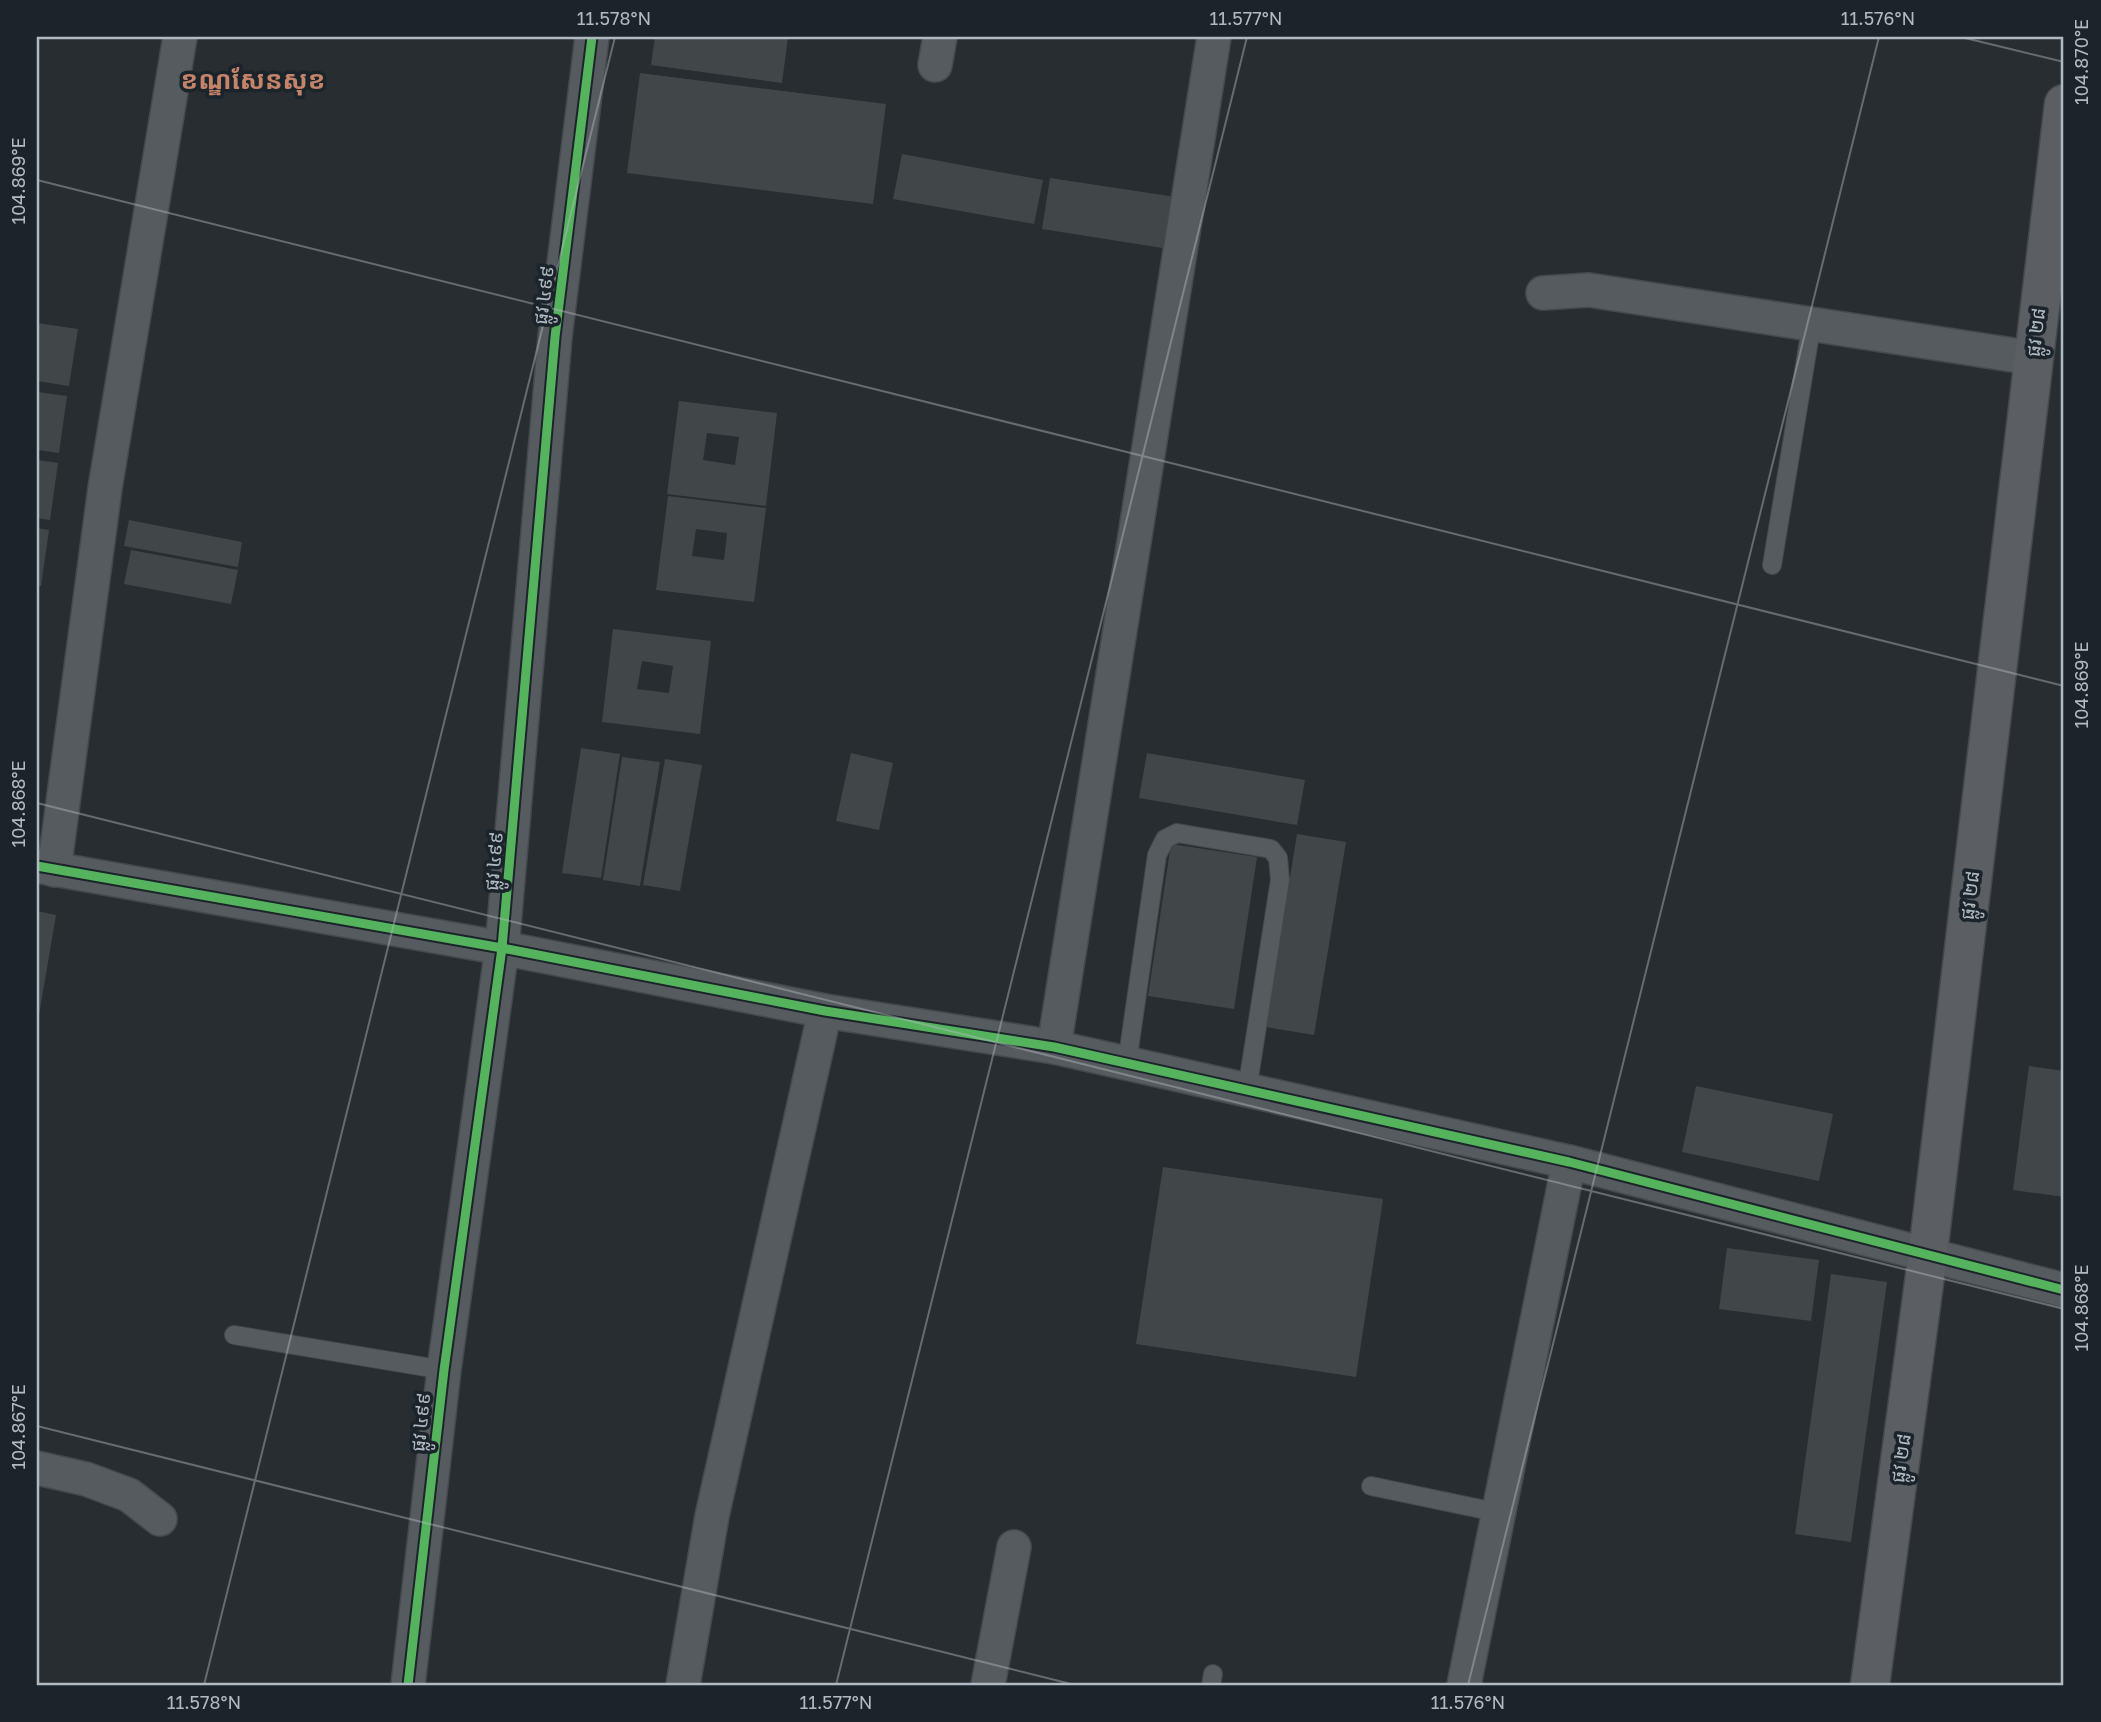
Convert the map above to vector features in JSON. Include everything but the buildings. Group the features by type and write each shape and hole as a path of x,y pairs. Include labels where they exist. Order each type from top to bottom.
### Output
{"street":[{"path":"180,37 45,868 502,948 825,1011 1054,1047 1569,1162 2064,1290"},
{"name":"ផ្លូវ ៤៩៩","path":"408,1685 443,1370 502,948 555,337 592,37"},
{"path":"1054,1047 1214,37"},
{"name":"ផ្លូវ ២៨","path":"1870,1685 1928,1253 2064,104"},
{"path":"1543,293 1589,290 1812,322 2032,358"},
{"path":"683,1685 712,1516 825,1011"},
{"path":"1464,1685 1569,1162"},
{"path":"37,1468 86,1479 128,1495 160,1519"},
{"path":"988,1685 1014,1547"}],"lane":[{"path":"1772,565 1812,322"},
{"path":"1127,1063 1157,855 1165,839 1177,833 1271,849 1278,858 1280,880 1247,1090"},
{"path":"234,1335 443,1370"},
{"path":"1371,1486 1500,1513"}],"cycle path":[{"path":"408,1685 444,1370 502,948 555,337 592,37"},
{"path":"37,866 502,948 825,1011 1054,1047 1569,1162 2064,1290"}],"district":[{"name":"ខណ្ឌសែនសុខ","path":"253,79"}]}
